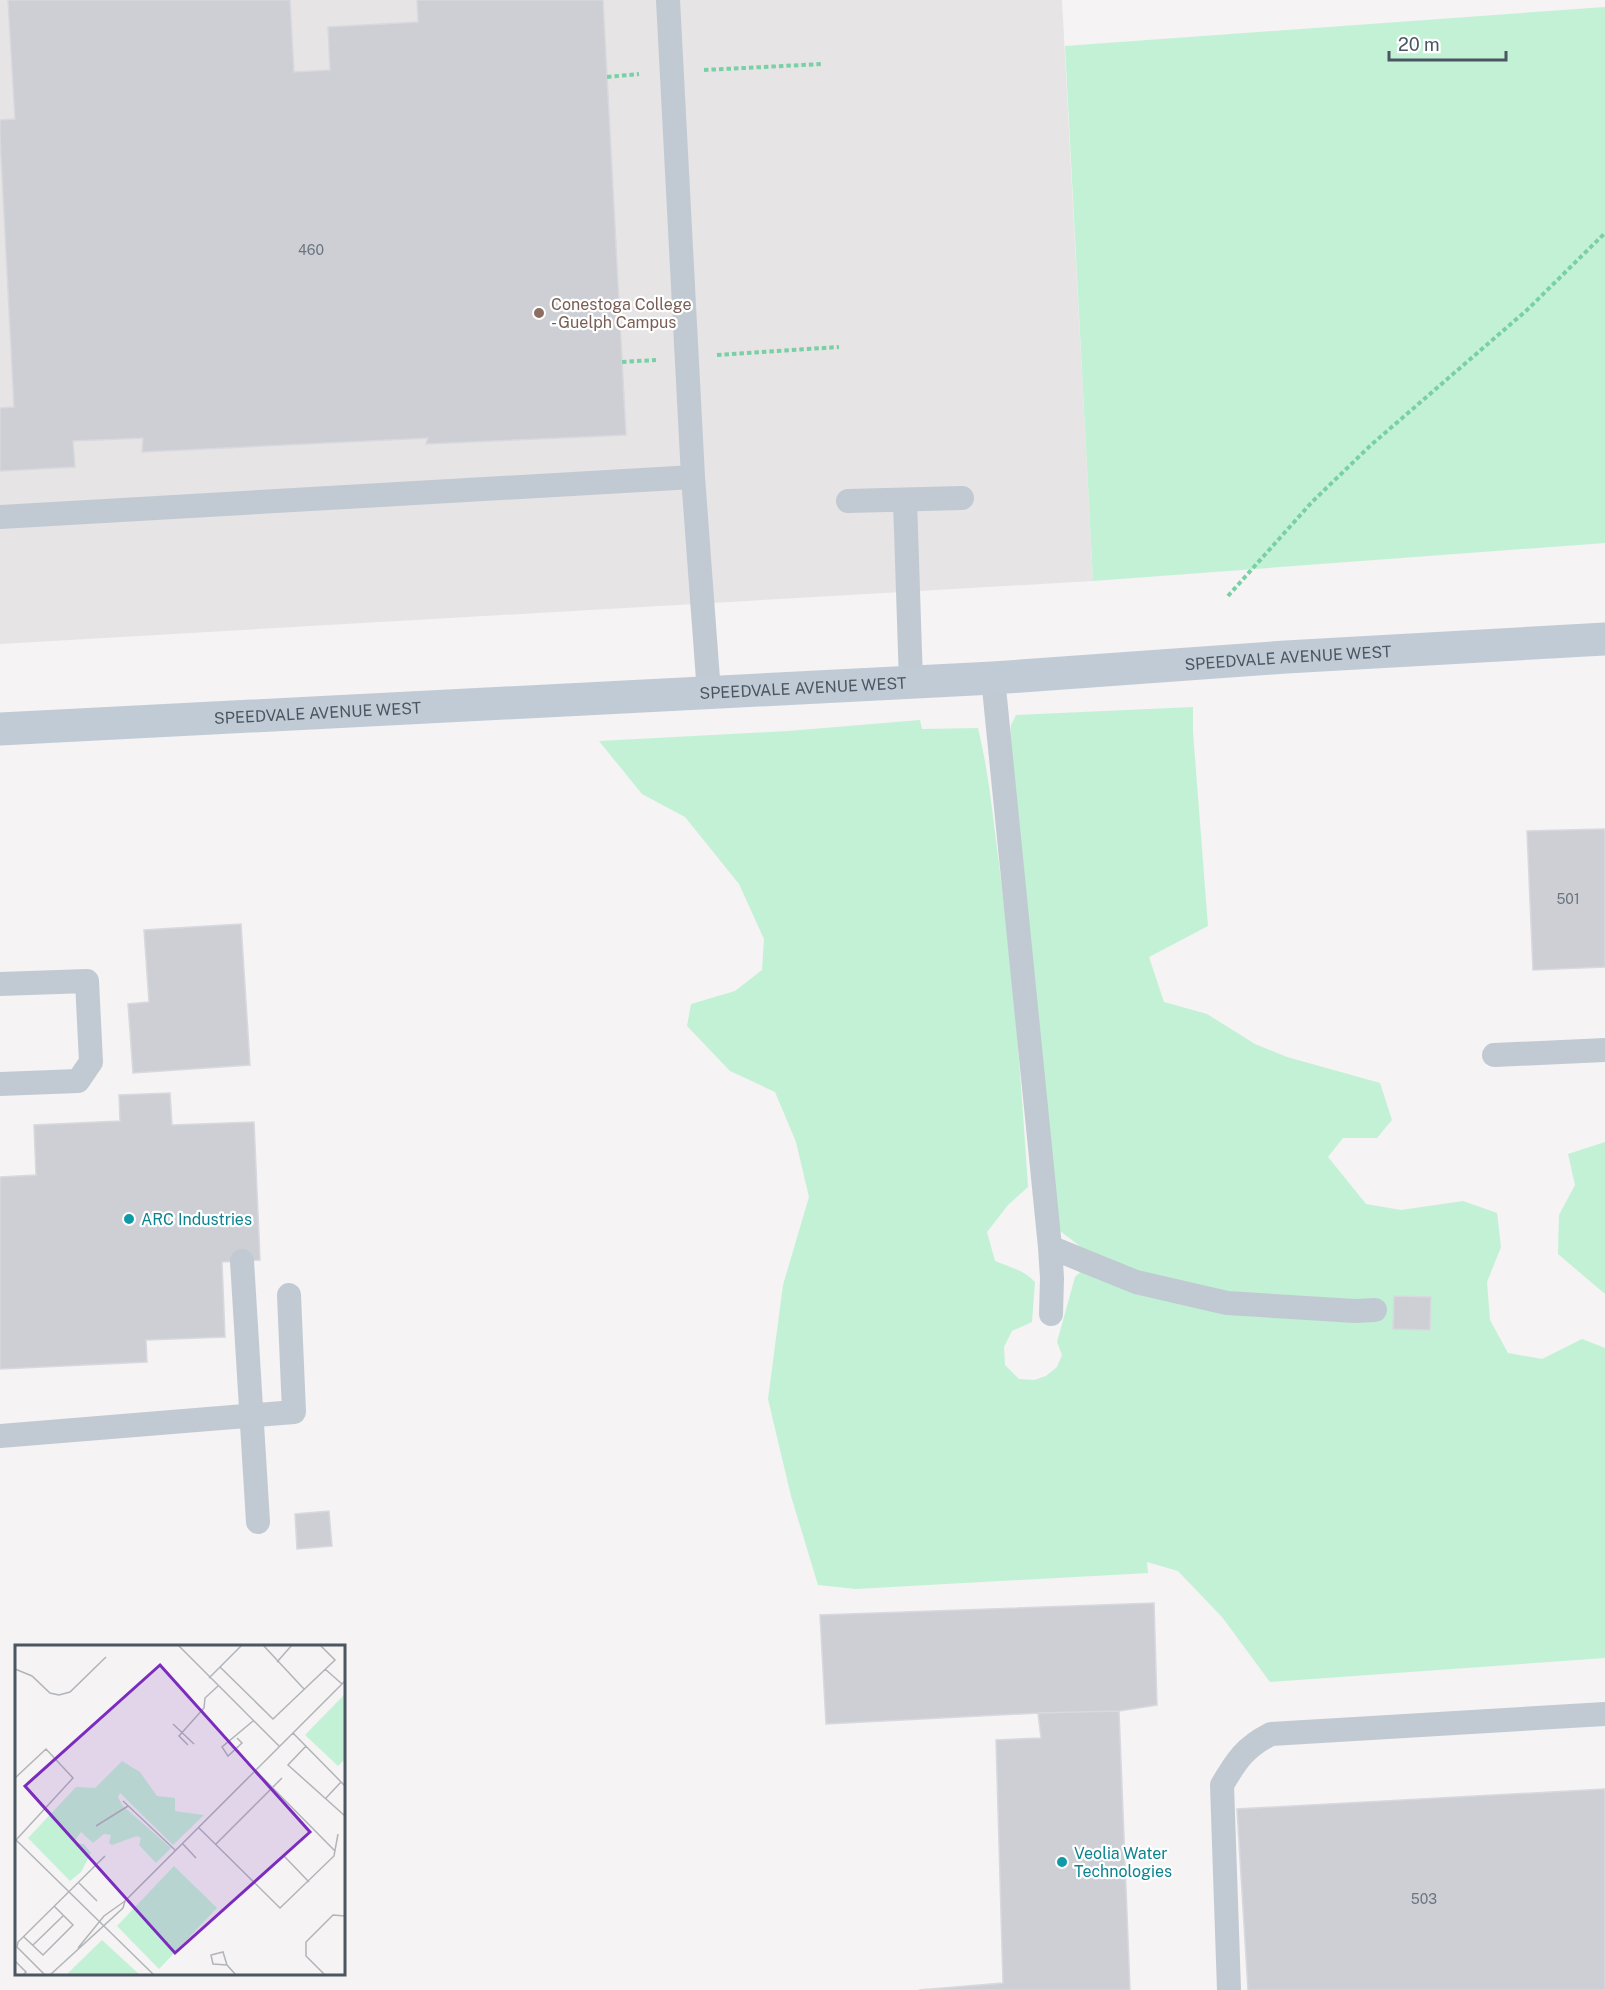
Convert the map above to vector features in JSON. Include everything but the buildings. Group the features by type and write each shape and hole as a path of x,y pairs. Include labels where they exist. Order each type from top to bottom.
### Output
{"main road":[{"name":"SPEEDVALE AVENUE WEST","path":"0,729 993,678 1298,656 1605,639"}],"lane":[{"path":"668,0 693,477 709,693"},
{"path":"0,517 693,477"},
{"path":"848,501 963,498"},
{"path":"905,500 910,682"},
{"path":"993,678 1050,1247 1051,1314"},
{"path":"0,984 87,981 91,1062 78,1082 0,1084"},
{"path":"1494,1055 1605,1050"},
{"path":"1050,1247 1136,1282 1227,1303 1356,1311 1375,1310"},
{"path":"242,1261 258,1522"},
{"path":"0,1436 294,1412 289,1295"},
{"path":"1230,1990 1222,1785 1238,1758 1255,1742 1271,1734 1605,1714"}],"path":[{"path":"607,77 823,64"},
{"path":"1228,596 1312,502 1362,453 1527,310 1605,232"},
{"path":"622,362 839,347"}],"shaded area":[{"name":"Conestoga College - Guelph Campus","path":"0,0 1062,0 1093,581 0,644"}],"green space":[{"path":"1605,7 1605,543 1093,581 1065,46"},
{"path":"1193,707 1208,926 1149,957 1164,1002 1207,1014 1255,1044 1287,1057 1380,1083 1392,1120 1377,1138 1343,1138 1328,1157 1366,1204 1401,1210 1463,1201 1497,1213 1501,1247 1487,1282 1490,1320 1508,1353 1542,1359 1582,1339 1605,1348 1605,1658 1270,1682 1222,1617 1178,1571 1147,1562 1148,1573 856,1589 818,1585 791,1496 768,1399 783,1285 809,1197 796,1142 775,1092 730,1071 687,1026 691,1004 735,991 762,970 764,939 739,884 685,817 642,794 599,741 788,731 920,720 922,729 978,728 990,796 1008,944 1028,1187 1008,1205 987,1232 995,1261 1021,1272 1035,1282 1032,1322 1012,1331 1004,1347 1005,1365 1019,1379 1034,1380 1046,1376 1057,1367 1062,1355 1057,1342 1075,1277 1085,1268 1085,1250 1060,1231 1054,1214 1008,755 1011,725 1016,715"},
{"path":"1605,1142 1605,1294 1558,1254 1559,1215 1575,1185 1568,1154"}],"place":[{"name":"Conestoga College - Guelph Campus","path":"539,313"},
{"name":"ARC Industries","path":"129,1219"},
{"name":"Veolia Water Technologies","path":"1062,1862"}]}
